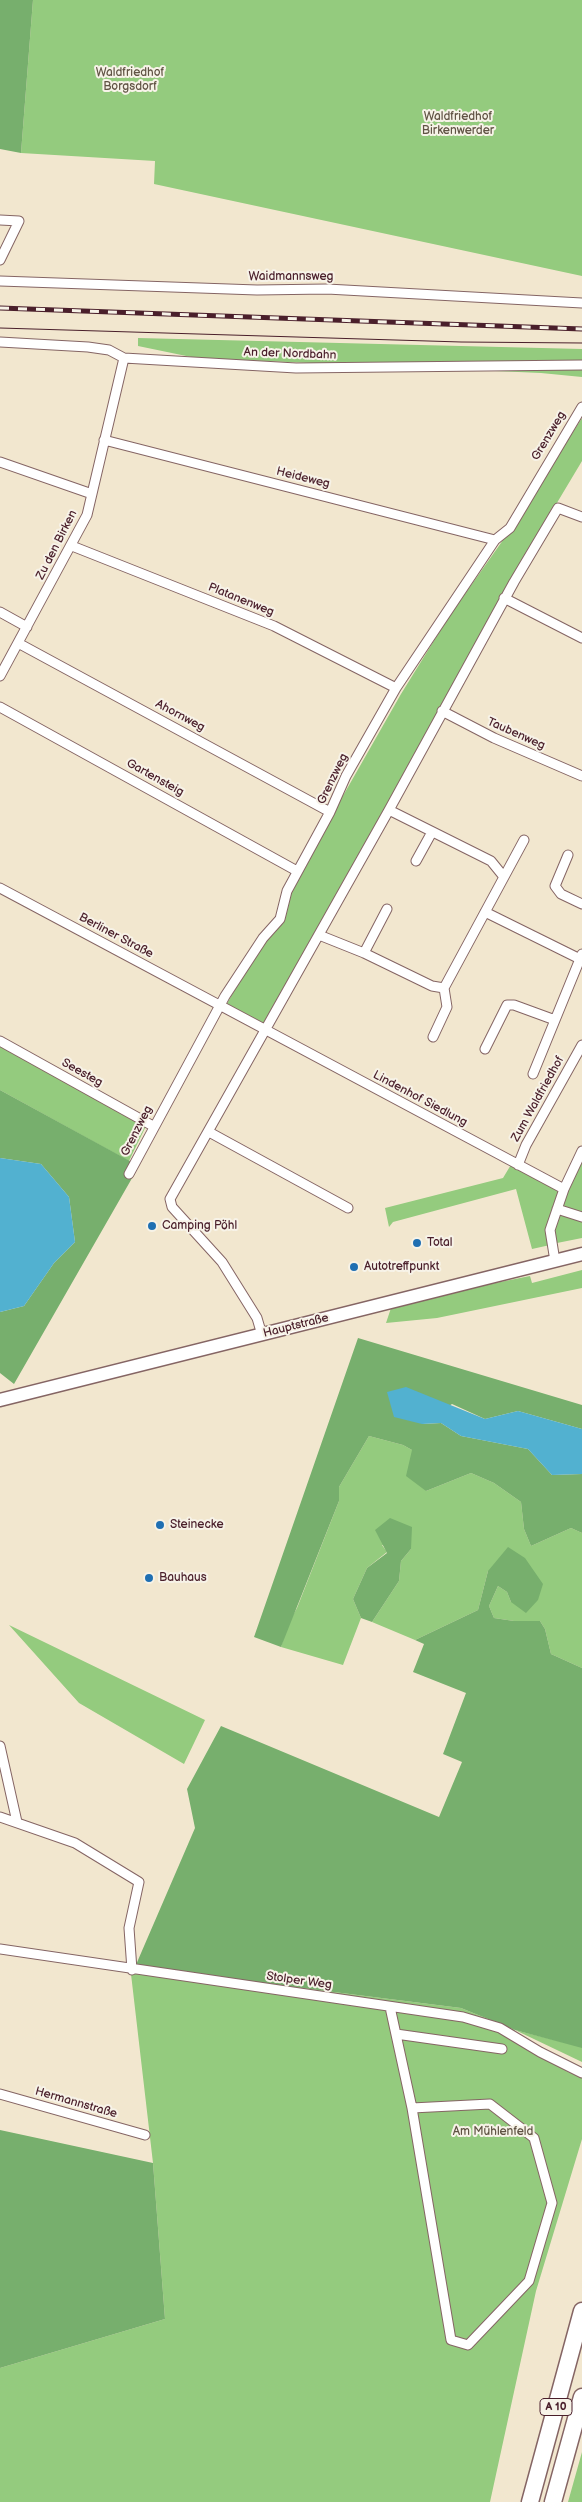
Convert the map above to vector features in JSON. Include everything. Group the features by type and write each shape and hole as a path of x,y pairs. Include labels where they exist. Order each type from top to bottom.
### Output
{"highway":[{"name":"A 10","path":"530,2502 582,2311"},
{"name":"A 10","path":"554,2502 582,2397"}],"main road":[{"name":"Hauptstraße","path":"5,1399 582,1254"}],"street":[{"path":"0,220 20,221 0,260"},
{"name":"Waidmannsweg","path":"0,281 257,290 327,289 582,303"},
{"name":"An der Nordbahn","path":"0,342 88,347 109,350 124,358 296,368 582,366"},
{"name":"Zu den Birken","path":"0,676 72,546 87,515 124,358"},
{"name":"Grenzweg","path":"129,1174 153,1126 220,1006 259,944 280,919 287,891 297,871 330,812 346,776 396,688 495,540 510,528 582,407"},
{"name":"Heideweg","path":"104,440 495,540"},
{"path":"0,462 92,494"},
{"path":"262,1335 257,1318 222,1262 172,1207 170,1199 209,1132 265,1028 320,935 504,598 558,508 582,517"},
{"name":"Platanenweg","path":"72,546 274,626 396,688"},
{"path":"504,598 582,638"},
{"path":"0,612 27,627"},
{"name":"Ahornweg","path":"18,643 330,812"},
{"name":"Gartensteig","path":"0,707 297,871"},
{"name":"Taubenweg","path":"442,711 494,738 582,776"},
{"path":"389,810 490,861 504,876"},
{"path":"416,861 432,832"},
{"path":"433,1037 447,1007 444,988 524,840"},
{"path":"568,855 555,886 561,894 582,904"},
{"name":"Berliner Straße","path":"0,888 220,1006"},
{"path":"364,953 387,909"},
{"path":"486,912 581,957 533,1074"},
{"path":"320,935 364,953 432,986 444,988"},
{"path":"485,1050 504,1008 508,1005 514,1005 555,1020"},
{"name":"Lindenhof Siedlung","path":"220,1006 265,1028 518,1166 564,1189"},
{"name":"Seesteg","path":"0,1041 153,1126"},
{"name":"Zum Waldfriedhof","path":"518,1166 526,1145 582,1045"},
{"path":"209,1132 348,1208"},
{"path":"555,1261 549,1236 564,1189 582,1151"},
{"path":"557,1209 582,1217"},
{"path":"0,1746 17,1822"},
{"path":"0,1818 17,1822 75,1844 139,1882 129,1928 132,1970"},
{"name":"Stolper Weg","path":"0,1949 132,1970 462,2017 489,2024 582,2073"},
{"path":"390,2007 412,2108 451,2340 468,2345 529,2281 552,2203 534,2138 490,2104 412,2108"},
{"path":"396,2034 502,2049"},
{"name":"Hermannstraße","path":"0,2094 145,2135"}],"green space":[{"path":"0,0 33,0 21,153 0,149"},
{"name":"Waldfriedhof Birkenwerder","path":"33,0 582,0 582,276 154,184 155,161 21,153"},
{"path":"138,338 582,349 582,377 541,373 196,358 138,346"},
{"path":"582,418 582,461 524,558 264,1028 224,1009 264,941 291,887 401,694 448,618 508,533"},
{"path":"0,1044 146,1126 129,1161 0,1090"},
{"path":"0,1090 139,1166 14,1384 0,1373 0,1312 24,1306 54,1263 75,1242 69,1197 41,1164 0,1158"},
{"path":"582,1154 582,1216 559,1209"},
{"path":"512,1163 563,1190 550,1245 532,1249 516,1189 393,1222 389,1227 385,1208 503,1178"},
{"path":"558,1211 582,1218 582,1238 552,1244 551,1236"},
{"path":"582,1270 582,1288 437,1318 386,1323 391,1308 431,1296 530,1276 532,1283"},
{"path":"358,1338 582,1405 582,1429 518,1411 485,1419 452,1404 422,1424 441,1423 461,1436 528,1449 552,1475 582,1474 582,1533 571,1528 531,1546 524,1529 521,1502 494,1483 471,1473 426,1491 406,1476 412,1450 403,1445 369,1436 339,1487 339,1501 281,1647 254,1637"},
{"path":"369,1436 403,1445 412,1450 426,1491 471,1473 494,1483 521,1502 524,1529 531,1546 571,1528 582,1533 582,1668 551,1654 545,1629 540,1621 514,1621 494,1618 489,1606 498,1586 507,1592 511,1602 538,1600 488,1571 478,1610 415,1640 372,1622 399,1581 401,1561 411,1549 382,1545 387,1552 367,1568 353,1599 361,1618 343,1665 281,1647 288,1624 297,1608 339,1501 339,1487"},
{"path":"390,1518 412,1527 411,1549 401,1561 399,1581 372,1622 361,1618 353,1599 367,1568 387,1553 375,1530"},
{"path":"508,1547 525,1558 543,1584 538,1600 526,1613 511,1602 507,1592 498,1586 489,1606 494,1618 514,1621 540,1621 545,1629 551,1654 582,1668 582,2048 515,2030 461,2008 135,1967 195,1828 187,1789 221,1726 439,1817 462,1762 443,1754 466,1693 413,1672 424,1644 415,1640 478,1610 488,1571"},
{"path":"9,1625 205,1720 184,1764 79,1703"},
{"name":"Am Mühlenfeld","path":"135,1967 461,2008 515,2030 510,2039 582,2078 582,2139 536,2291 490,2502 0,2502 0,2368 165,2319 153,2163 131,1974"},
{"path":"515,2030 582,2047 582,2062"},
{"path":"0,2130 153,2163 165,2319 0,2368"},
{"path":"582,2452 582,2502 568,2502"}],"water":[{"path":"0,1158 41,1164 69,1197 75,1242 54,1263 24,1306 0,1312"},
{"path":"406,1387 485,1419 518,1411 582,1429 582,1474 552,1475 528,1449 461,1436 441,1423 422,1424 394,1417 387,1392"}],"tram line":[{"path":"0,328 461,342 582,343"}],"railway":[{"path":"0,308 582,329"}],"place":[{"name":"Camping Pöhl","path":"152,1226"},
{"name":"Total","path":"417,1243"},
{"name":"Autotreffpunkt","path":"354,1267"},
{"name":"Steinecke","path":"160,1525"},
{"name":"Bauhaus","path":"149,1578"}],"park label":[{"name":"Waldfriedhof Borgsdorf","path":"130,80"}]}
